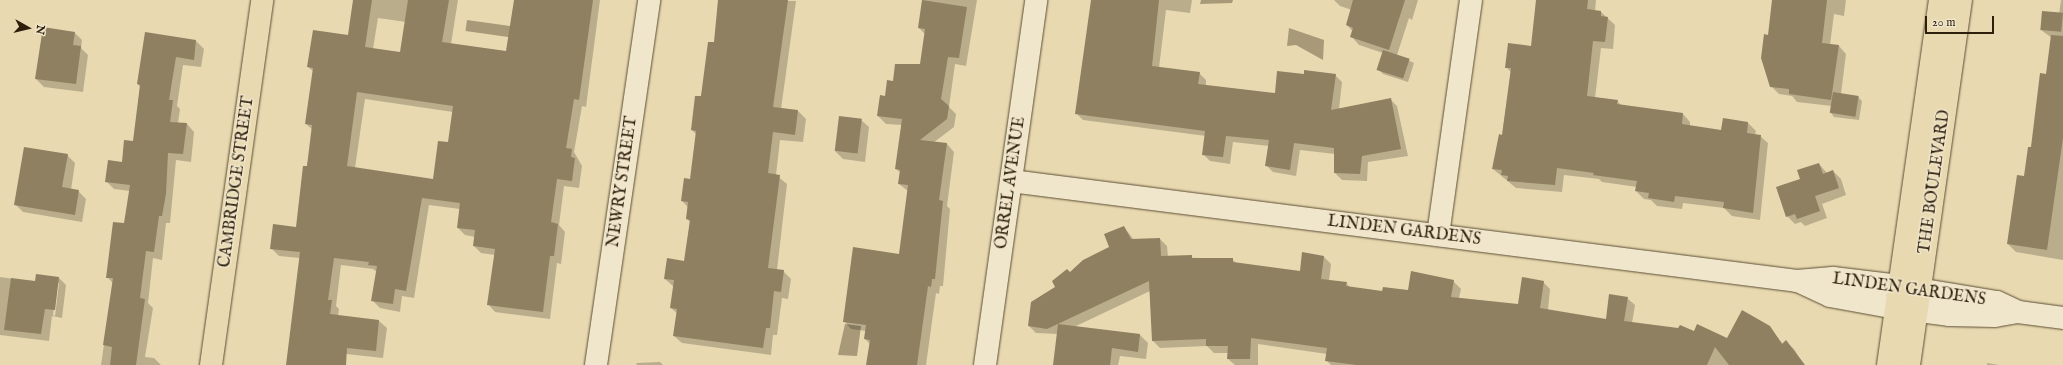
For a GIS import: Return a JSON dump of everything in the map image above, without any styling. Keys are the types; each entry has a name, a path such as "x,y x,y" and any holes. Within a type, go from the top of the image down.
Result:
{"main road":[{"name":"CAMBRIDGE STREET","path":"211,365 262,0"},
{"name":"THE BOULEVARD","path":"1910,287 1940,0"},
{"name":"THE BOULEVARD","path":"1888,365 1906,310 1961,0"},
{"name":"THE BOULEVARD","path":"1906,310 1909,365"}],"street":[{"name":"NEWRY STREET","path":"596,365 649,0"},
{"name":"ORREL AVENUE","path":"985,365 1036,0"},
{"path":"1438,235 1471,0"},
{"name":"LINDEN GARDENS","path":"1011,181 1797,281 1833,278 1910,287 1997,302 2018,312 2063,318"},
{"name":"LINDEN GARDENS","path":"1797,281 1830,296 1906,310 1996,316 2018,312"}],"shaded area":[{"path":"1201,0 1233,0 1232,3 1200,4"},
{"path":"467,20 518,27 517,38 465,31"},
{"path":"1289,28 1324,40 1323,60 1296,45 1287,46"},
{"path":"845,324 861,326 857,356 838,355"}],"building":[{"path":"353,0 372,0 365,47 400,52 408,0 449,0 442,42 506,51 514,0 593,0 579,100 574,99 566,148 572,149 571,157 575,158 572,181 557,179 551,222 558,224 554,256 550,256 543,312 487,305 495,249 473,246 475,230 457,228 460,203 422,198 406,291 395,289 393,304 371,301 377,266 368,265 369,262 334,258 328,300 332,300 330,314 379,320 376,351 347,348 346,365 286,365 300,252 270,249 273,224 296,227 303,166 307,166 312,125 305,124 313,68 307,67 313,30 348,35","holes":["357,92 453,106 448,142 438,141 433,179 347,166"]},
{"path":"718,0 788,0 773,107 798,110 795,135 773,132 768,173 780,175 768,268 784,270 781,292 774,291 770,328 766,328 763,348 673,336 677,309 670,308 674,280 664,279 667,258 684,261 690,220 686,219 688,202 681,201 684,178 690,179 696,131 691,130 695,96 701,96 708,42 714,42"},
{"path":"922,0 967,7 959,58 948,57 941,99 949,106 947,119 920,140 947,143 939,200 943,201 935,279 932,279 931,287 928,286 917,365 866,365 870,340 864,339 866,325 843,322 853,247 899,254 908,185 898,184 900,170 895,169 902,119 877,116 880,95 885,96 887,80 893,81 895,64 920,64 925,29 918,28"},
{"path":"1091,0 1159,0 1152,66 1200,72 1198,84 1275,93 1277,71 1304,74 1304,70 1336,74 1331,110 1391,98 1401,149 1362,156 1360,174 1334,173 1334,148 1294,143 1290,170 1265,166 1269,140 1226,136 1223,157 1202,155 1205,131 1075,114"},
{"path":"1353,0 1405,0 1389,50 1350,37 1353,28 1346,25"},
{"path":"1536,0 1588,0 1587,9 1601,11 1601,16 1608,17 1605,42 1593,41 1587,96 1618,100 1617,104 1683,113 1682,124 1721,130 1723,118 1748,122 1747,133 1761,135 1753,213 1723,208 1724,202 1675,196 1674,202 1648,198 1649,193 1635,191 1637,181 1593,175 1594,173 1557,168 1555,185 1507,181 1508,176 1501,175 1502,170 1492,169 1499,134 1502,135 1511,68 1505,68 1508,43 1531,46"},
{"path":"1772,0 1827,0 1822,43 1839,45 1831,100 1789,94 1789,89 1770,87 1761,58 1764,34 1768,35"},
{"path":"2042,11 2063,13 2061,32 2040,30"},
{"path":"43,27 75,32 73,45 81,46 76,84 35,79"},
{"path":"145,32 196,40 194,60 176,57 169,100 173,100 170,122 187,123 183,154 168,153 166,194 162,216 159,216 154,252 146,251 140,298 145,299 136,365 110,365 112,347 103,345 113,278 106,278 113,222 124,223 130,185 105,182 108,160 122,162 124,140 133,141 140,85 137,84"},
{"path":"2051,35 2063,36 2063,138 2047,250 2007,244 2017,175 2024,176 2028,147 2031,147 2040,73 2046,74"},
{"path":"1383,50 1410,59 1403,79 1377,70"},
{"path":"1833,92 1859,96 1855,117 1830,113"},
{"path":"839,116 862,119 858,154 835,151"},
{"path":"24,147 68,154 62,187 79,190 75,215 14,205"},
{"path":"1819,163 1823,174 1833,170 1839,188 1815,196 1820,211 1797,219 1795,214 1786,217 1776,187 1800,179 1797,170"},
{"path":"1124,226 1131,239 1160,238 1161,256 1192,255 1192,258 1233,258 1233,262 1300,271 1302,252 1324,256 1321,279 1347,282 1346,286 1382,291 1383,287 1408,290 1411,271 1454,280 1451,297 1518,304 1522,277 1544,281 1540,308 1606,319 1609,294 1628,297 1624,321 1678,328 1680,325 1694,331 1697,324 1727,338 1742,310 1770,326 1782,344 1786,340 1805,365 1729,365 1715,347 1707,365 1357,365 1325,361 1327,348 1251,338 1250,359 1227,359 1228,346 1206,346 1206,339 1152,341 1149,281 1047,329 1028,326 1031,302 1055,287 1052,281 1067,269 1070,272 1083,260 1109,247 1104,234"},
{"path":"36,274 59,277 55,310 45,309 41,334 4,330 11,278 35,281"},
{"path":"1058,324 1140,334 1138,352 1112,348 1110,365 1053,365"}]}
